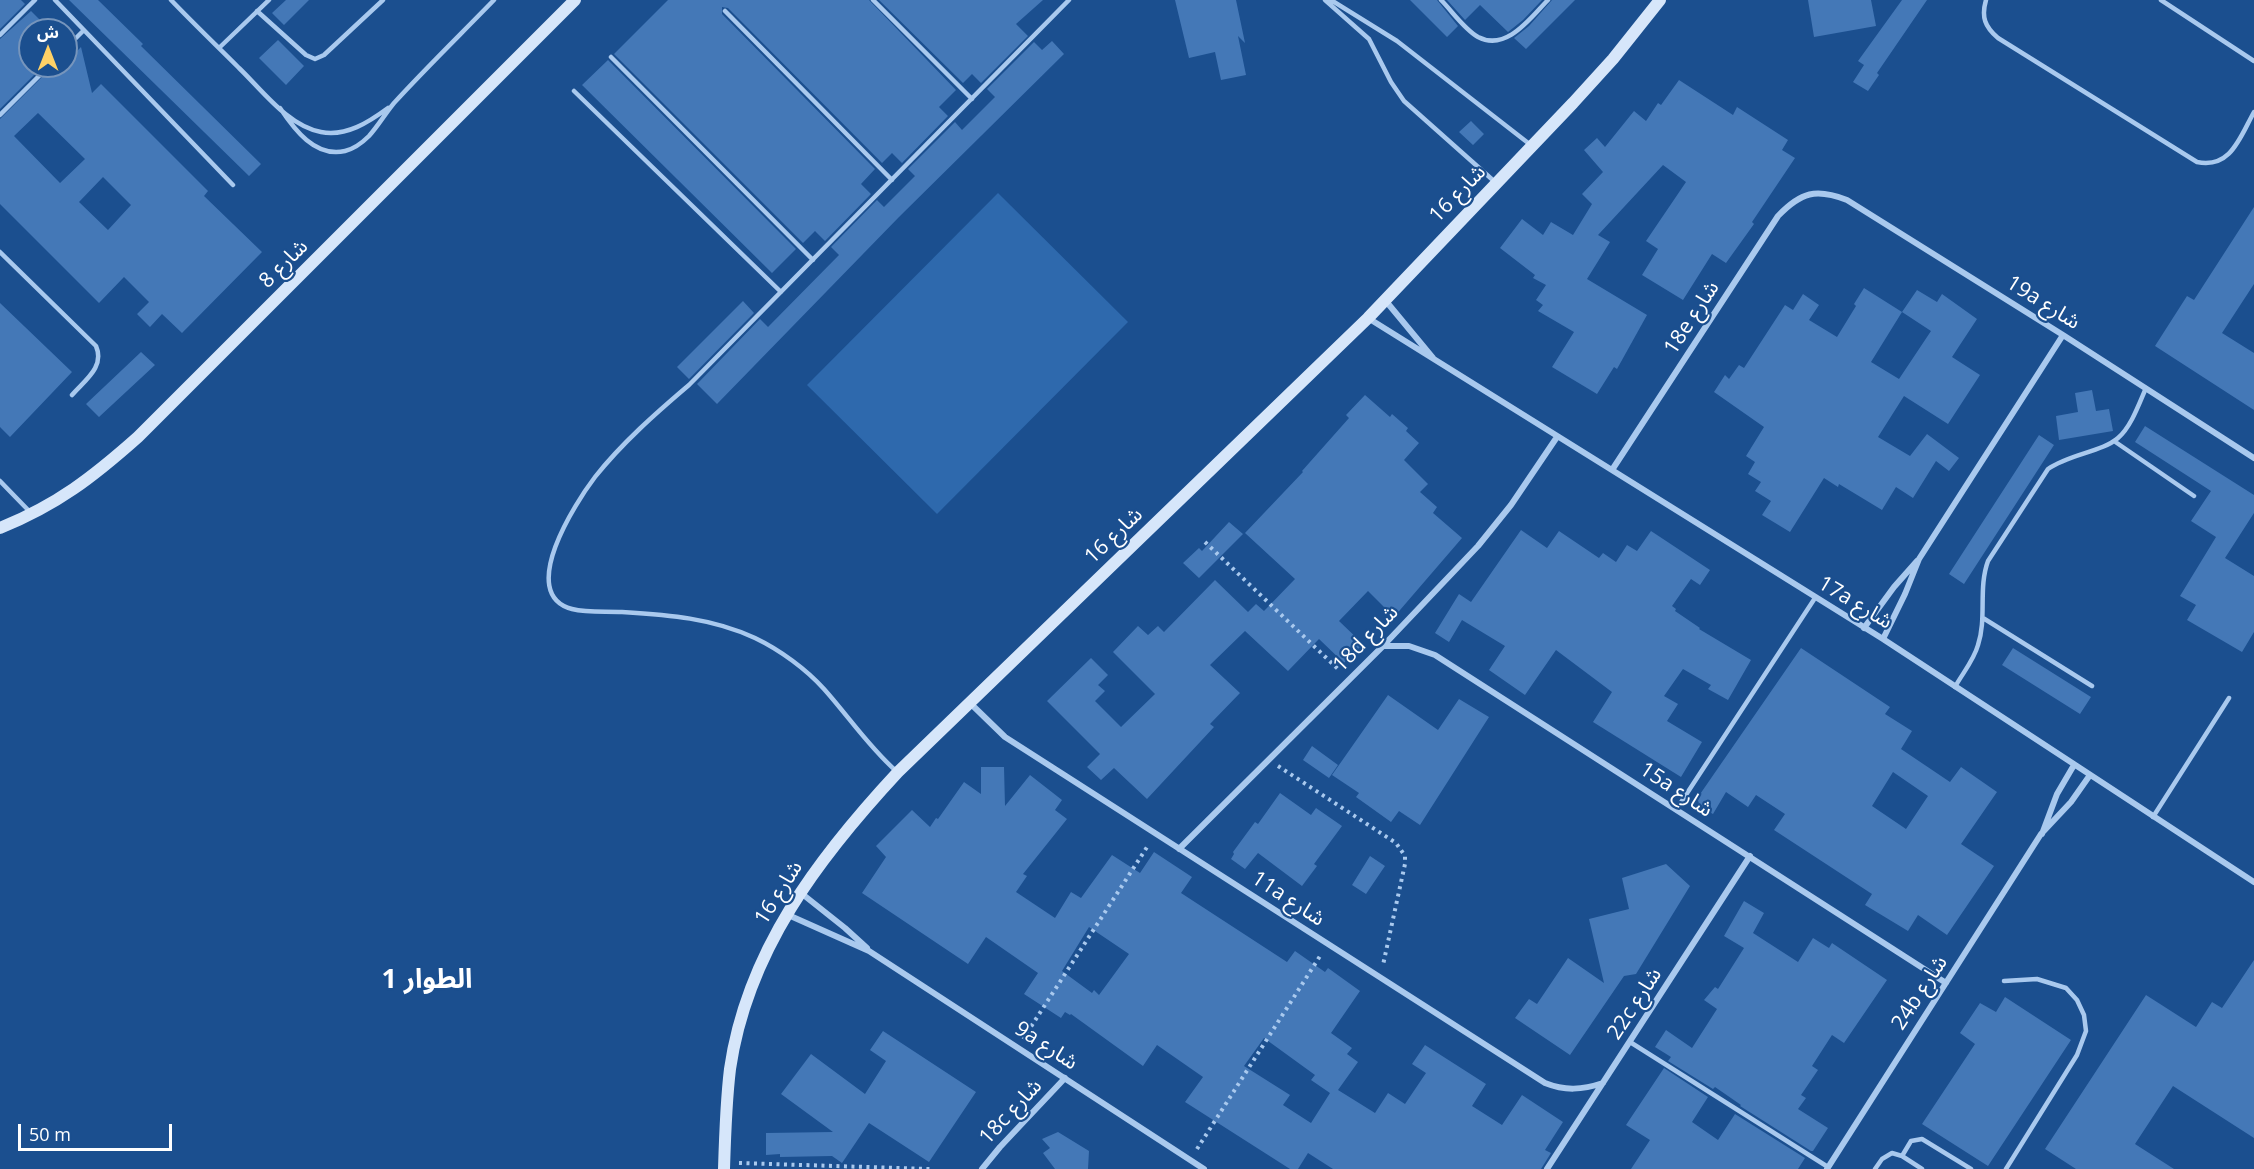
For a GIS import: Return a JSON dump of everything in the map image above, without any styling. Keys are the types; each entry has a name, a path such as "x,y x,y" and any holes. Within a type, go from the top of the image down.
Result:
{"street":[{"name":"شارع 8","path":"0,528 33,515 86,482 138,437 575,0"},
{"name":"شارع 16","path":"724,1166 729,1078 738,1028 754,978 766,950 800,892 861,812 969,702 1368,318 1613,59 1660,0"},
{"name":"19a شارع","path":"1809,194 1829,193 1847,200 2254,458"},
{"name":"18e شارع","path":"1612,470 1778,216 1791,202 1809,194"},
{"name":"17a شارع","path":"1385,300 1434,358"},
{"name":"17a شارع","path":"1368,318 1401,341 1434,358 1883,639 2254,882"},
{"path":"1883,639 1920,559 2063,335"},
{"name":"18d شارع","path":"1179,849 1383,646 1488,535 1557,437"},
{"path":"1864,628 1894,587 1920,559"},
{"name":"15a شارع","path":"1383,646 1409,646 1435,655 1946,983"},
{"name":"11a شارع","path":"969,702 1005,737 1545,1083 1556,1088 1580,1089 1603,1083"},
{"name":"24b شارع","path":"2041,834 2057,794 2074,765"},
{"name":"24b شارع","path":"1827,1168 2041,834 2071,802 2090,776"},
{"name":"22c شارع","path":"1547,1169 1750,856"},
{"name":"9a شارع","path":"800,892 845,928 869,951"},
{"name":"9a شارع","path":"786,914 869,951 1204,1169"},
{"name":"18c شارع","path":"982,1169 1065,1078"}],"lane":[{"path":"0,35 35,0"},
{"path":"55,0 233,185"},
{"path":"171,0 280,108 307,127 333,133 357,127 393,105"},
{"path":"219,48 269,0"},
{"path":"257,11 306,55 315,59 324,55 383,0"},
{"path":"280,108 293,127 315,147 345,151 368,137 393,105 494,0"},
{"path":"873,0 972,99"},
{"path":"898,772 872,748 822,687 780,653 756,639 705,620 570,608 556,598 548,585 548,568 571,515 595,478 655,414 689,385 1069,0"},
{"path":"1325,0 1368,39 1404,101 1496,182"},
{"path":"1331,0 1397,41 1532,146"},
{"path":"1441,0 1478,37 1490,41 1503,40 1515,33 1548,0"},
{"path":"1986,0 1983,17 1988,29 1998,38 2197,162 2208,164 2228,157 2254,112"},
{"path":"2161,0 2254,61"},
{"path":"725,11 892,180"},
{"path":"78,36 84,30"},
{"path":"611,57 813,260"},
{"path":"0,115 37,78"},
{"path":"574,91 781,292"},
{"path":"0,252 96,346 99,362 72,394"},
{"path":"1955,687 1978,647 1983,618 1982,585 1988,561 2048,469 2062,460 2114,441 2121,435 2146,388"},
{"path":"2114,441 2194,496"},
{"path":"0,482 33,515"},
{"path":"1676,810 1815,598"},
{"path":"1983,618 2092,686"},
{"path":"2153,817 2229,698"},
{"path":"2004,981 2037,979 2066,988 2077,1000 2084,1015 2086,1031 2077,1055 2006,1169"},
{"path":"1630,1042 1827,1168"},
{"path":"1902,1156 1911,1141 1922,1139 1971,1169"},
{"path":"1875,1169 1886,1155 1892,1153 1902,1156 1922,1169"}],"path":[{"path":"1205,542 1349,680"},
{"path":"1269,760 1396,843 1405,856 1404,872 1380,978"},
{"path":"1018,1047 1156,834"},
{"path":"1191,1160 1327,944"},
{"path":"724,1166 930,1169"}],"shaded area":[{"path":"998,193 1128,322 937,514 807,385"}],"building":[{"path":"0,0 21,0 25,4 0,29"},
{"path":"69,0 98,0 143,44 141,46 261,164 249,176"},
{"path":"286,0 309,0 284,25 272,13"},
{"path":"668,0 869,0 956,90 939,107 948,116 902,163 892,153 882,163 728,8 722,7 722,14 875,169 861,184 871,194 825,241 815,231 803,243 614,54"},
{"path":"879,0 1043,0 1016,24 1028,36 981,83 972,74 963,83"},
{"path":"1175,0 1236,0 1245,43 1238,36 1246,75 1221,80 1215,52 1189,58"},
{"path":"1410,0 1437,0 1458,26 1447,37"},
{"path":"1447,0 1542,0 1508,32 1480,5 1465,20"},
{"path":"1552,0 1575,0 1526,49 1514,38 1529,26"},
{"path":"1808,0 1871,0 1876,26 1814,37"},
{"path":"1902,0 1927,0 1877,73 1879,75 1868,91 1853,82 1864,65 1858,61"},
{"path":"31,11 38,18 23,18"},
{"path":"18,23 18,78 31,78 0,109 0,39"},
{"path":"278,40 304,66 286,85 259,58"},
{"path":"1052,41 1064,54 899,217 717,404 697,384 760,319 768,327 839,255 831,247 877,200 884,207 915,176 908,169 955,122 962,130 995,97 987,89 1034,42 1042,50"},
{"path":"81,47 92,93 101,84 208,191 204,196 262,252 182,333 162,314 150,327 137,314 149,302 124,277 99,303 0,204 0,119 41,78 78,78 78,50","holes":["38,113 85,159 60,183 14,136","103,177 131,205 108,230 79,202"]},
{"path":"608,60 796,249 772,273 582,85"},
{"path":"1679,80 1733,115 1737,107 1788,140 1782,150 1795,158 1752,222 1754,224 1726,263 1712,254 1683,300 1642,275 1658,249 1646,241 1686,182 1663,165 1598,235 1610,242 1587,279 1647,315 1617,369 1614,367 1597,394 1552,367 1574,332 1538,311 1543,305 1536,300 1546,285 1533,278 1535,275 1500,248 1522,219 1543,235 1551,222 1573,235 1592,204 1582,194 1603,172 1584,150 1597,138 1605,147 1634,111 1646,121 1658,103 1661,105"},
{"path":"1471,121 1484,134 1473,145 1459,132"},
{"path":"2254,207 2254,284 2222,333 2254,353 2254,410 2155,346 2187,296 2194,300"},
{"path":"1864,288 1902,312 1917,290 1937,302 1942,294 1977,319 1952,357 1980,375 1948,424 1904,396 1878,437 1910,456 1927,434 1959,458 1949,471 1936,461 1913,498 1896,487 1882,510 1839,484 1838,487 1824,478 1790,532 1762,515 1771,501 1755,491 1761,482 1748,474 1755,462 1746,456 1764,427 1714,392 1725,375 1729,379 1739,365 1744,368 1785,305 1793,310 1803,294 1819,305 1809,320 1837,337","holes":["1902,312 1931,331 1899,379 1871,362"]},
{"path":"743,301 754,313 689,379 677,367"},
{"path":"0,303 72,372 10,437 0,427"},
{"path":"141,352 155,365 99,417 86,404"},
{"path":"2092,390 2096,411 2109,409 2113,431 2059,440 2056,416 2078,412 2075,393"},
{"path":"1365,395 1390,417 1392,414 1408,428 1406,431 1419,443 1404,460 1428,484 1420,492 1437,507 1433,513 1462,538 1394,617 1368,591 1339,621 1363,644 1344,663 1319,639 1288,671 1245,631 1210,665 1240,693 1210,724 1214,727 1147,799 1114,768 1101,780 1087,767 1100,754 1047,701 1091,658 1108,675 1098,685 1105,691 1095,701 1121,727 1155,694 1113,652 1138,626 1148,635 1158,626 1164,632 1215,580 1248,612 1256,604 1264,611 1295,579 1245,533 1303,472 1349,418 1346,415"},
{"path":"2145,426 2254,495 2254,513 2225,558 2254,576 2254,632 2242,652 2187,620 2196,605 2180,596 2216,537 2191,521 2211,491 2135,442"},
{"path":"2039,435 2054,445 1964,584 1949,574"},
{"path":"1229,522 1243,534 1199,578 1183,563 1199,548 1202,551"},
{"path":"1521,530 1547,548 1559,531 1599,558 1603,553 1616,562 1627,545 1637,551 1651,531 1710,570 1700,585 1691,579 1672,606 1676,609 1675,611 1699,629 1751,660 1728,700 1708,689 1711,685 1683,669 1664,696 1678,704 1667,721 1702,742 1681,777 1593,722 1612,692 1556,650 1525,695 1489,670 1505,646 1462,620 1449,642 1435,633 1459,594 1471,602"},
{"path":"1801,648 1890,707 1885,714 1912,731 1901,749 1950,782 1961,767 1997,792 1961,844 1994,866 1947,935 1918,915 1908,931 1865,905 1872,894 1774,830 1785,814 1756,795 1748,807 1726,792 1713,814 1697,805 1699,802 1696,800","holes":["1893,772 1928,796 1906,829 1872,806"]},
{"path":"2013,648 2091,697 2080,714 2002,665"},
{"path":"1388,695 1438,730 1459,699 1489,717 1420,825 1399,811 1391,822 1356,797 1359,793 1332,775"},
{"path":"1312,746 1338,765 1329,778 1303,760"},
{"path":"981,767 1004,767 1005,806 1030,775 1062,800 1055,810 1067,819 1023,874 1027,876 1016,892 1055,918 1071,892 1081,898 1112,855 1140,873 1154,852 1192,877 1181,893 1287,962 1295,951 1325,972 1328,968 1360,991 1331,1033 1352,1048 1347,1054 1358,1062 1338,1090 1375,1113 1388,1093 1405,1104 1426,1073 1412,1064 1425,1045 1486,1084 1472,1106 1502,1125 1522,1095 1563,1122 1545,1150 1551,1153 1541,1169 1333,1169 1308,1153 1298,1169 1290,1169 1185,1102 1203,1077 1157,1045 1143,1066 1071,1014 1065,1012 1061,1018 1024,994 1038,973 986,937 968,964 862,893 886,857 876,846 912,810 930,827 964,782 981,794","holes":["1089,927 1129,954 1099,995 1094,990 1092,993 1062,971","1264,1038 1315,1075 1311,1080 1330,1093 1311,1123 1283,1105 1290,1095 1244,1066"]},
{"path":"1280,793 1311,815 1316,808 1342,826 1314,864 1317,866 1302,886 1258,853 1245,869 1231,859 1233,852 1255,822 1258,824"},
{"path":"1370,856 1385,866 1366,894 1352,885"},
{"path":"1666,864 1690,886 1636,974 1624,976 1570,1055 1515,1018 1529,999 1537,1004 1568,958 1604,983 1589,919 1629,909 1622,878"},
{"path":"1744,901 1764,913 1753,933 1798,962 1813,938 1829,948 1832,943 1887,980 1844,1043 1832,1035 1812,1066 1818,1070 1801,1095 1806,1098 1798,1109 1828,1128 1813,1151 1740,1106 1715,1087 1713,1089 1668,1061 1671,1057 1655,1047 1666,1030 1692,1048 1717,1009 1704,1000 1715,987 1718,989 1744,948 1724,936"},
{"path":"2254,960 2254,1138 2173,1086 2135,1144 2174,1169 2076,1169 2045,1149 2146,995 2196,1027 2212,1002 2222,1008"},
{"path":"2005,997 2071,1040 1988,1166 1922,1124 1975,1044 1960,1033 1980,1003 1996,1012"},
{"path":"883,1031 976,1092 929,1162 869,1123 842,1163 832,1156 766,1155 766,1133 833,1132 781,1094 811,1054 865,1094 886,1061 870,1050"},
{"path":"1664,1068 1708,1097 1692,1122 1718,1140 1735,1114 1805,1158 1798,1169 1631,1169 1650,1140 1626,1125"},
{"path":"1058,1132 1089,1151 1088,1169 1055,1169 1043,1153 1050,1148 1042,1139"}],"district":[{"name":"الطوار 1","path":"427,980"}]}
